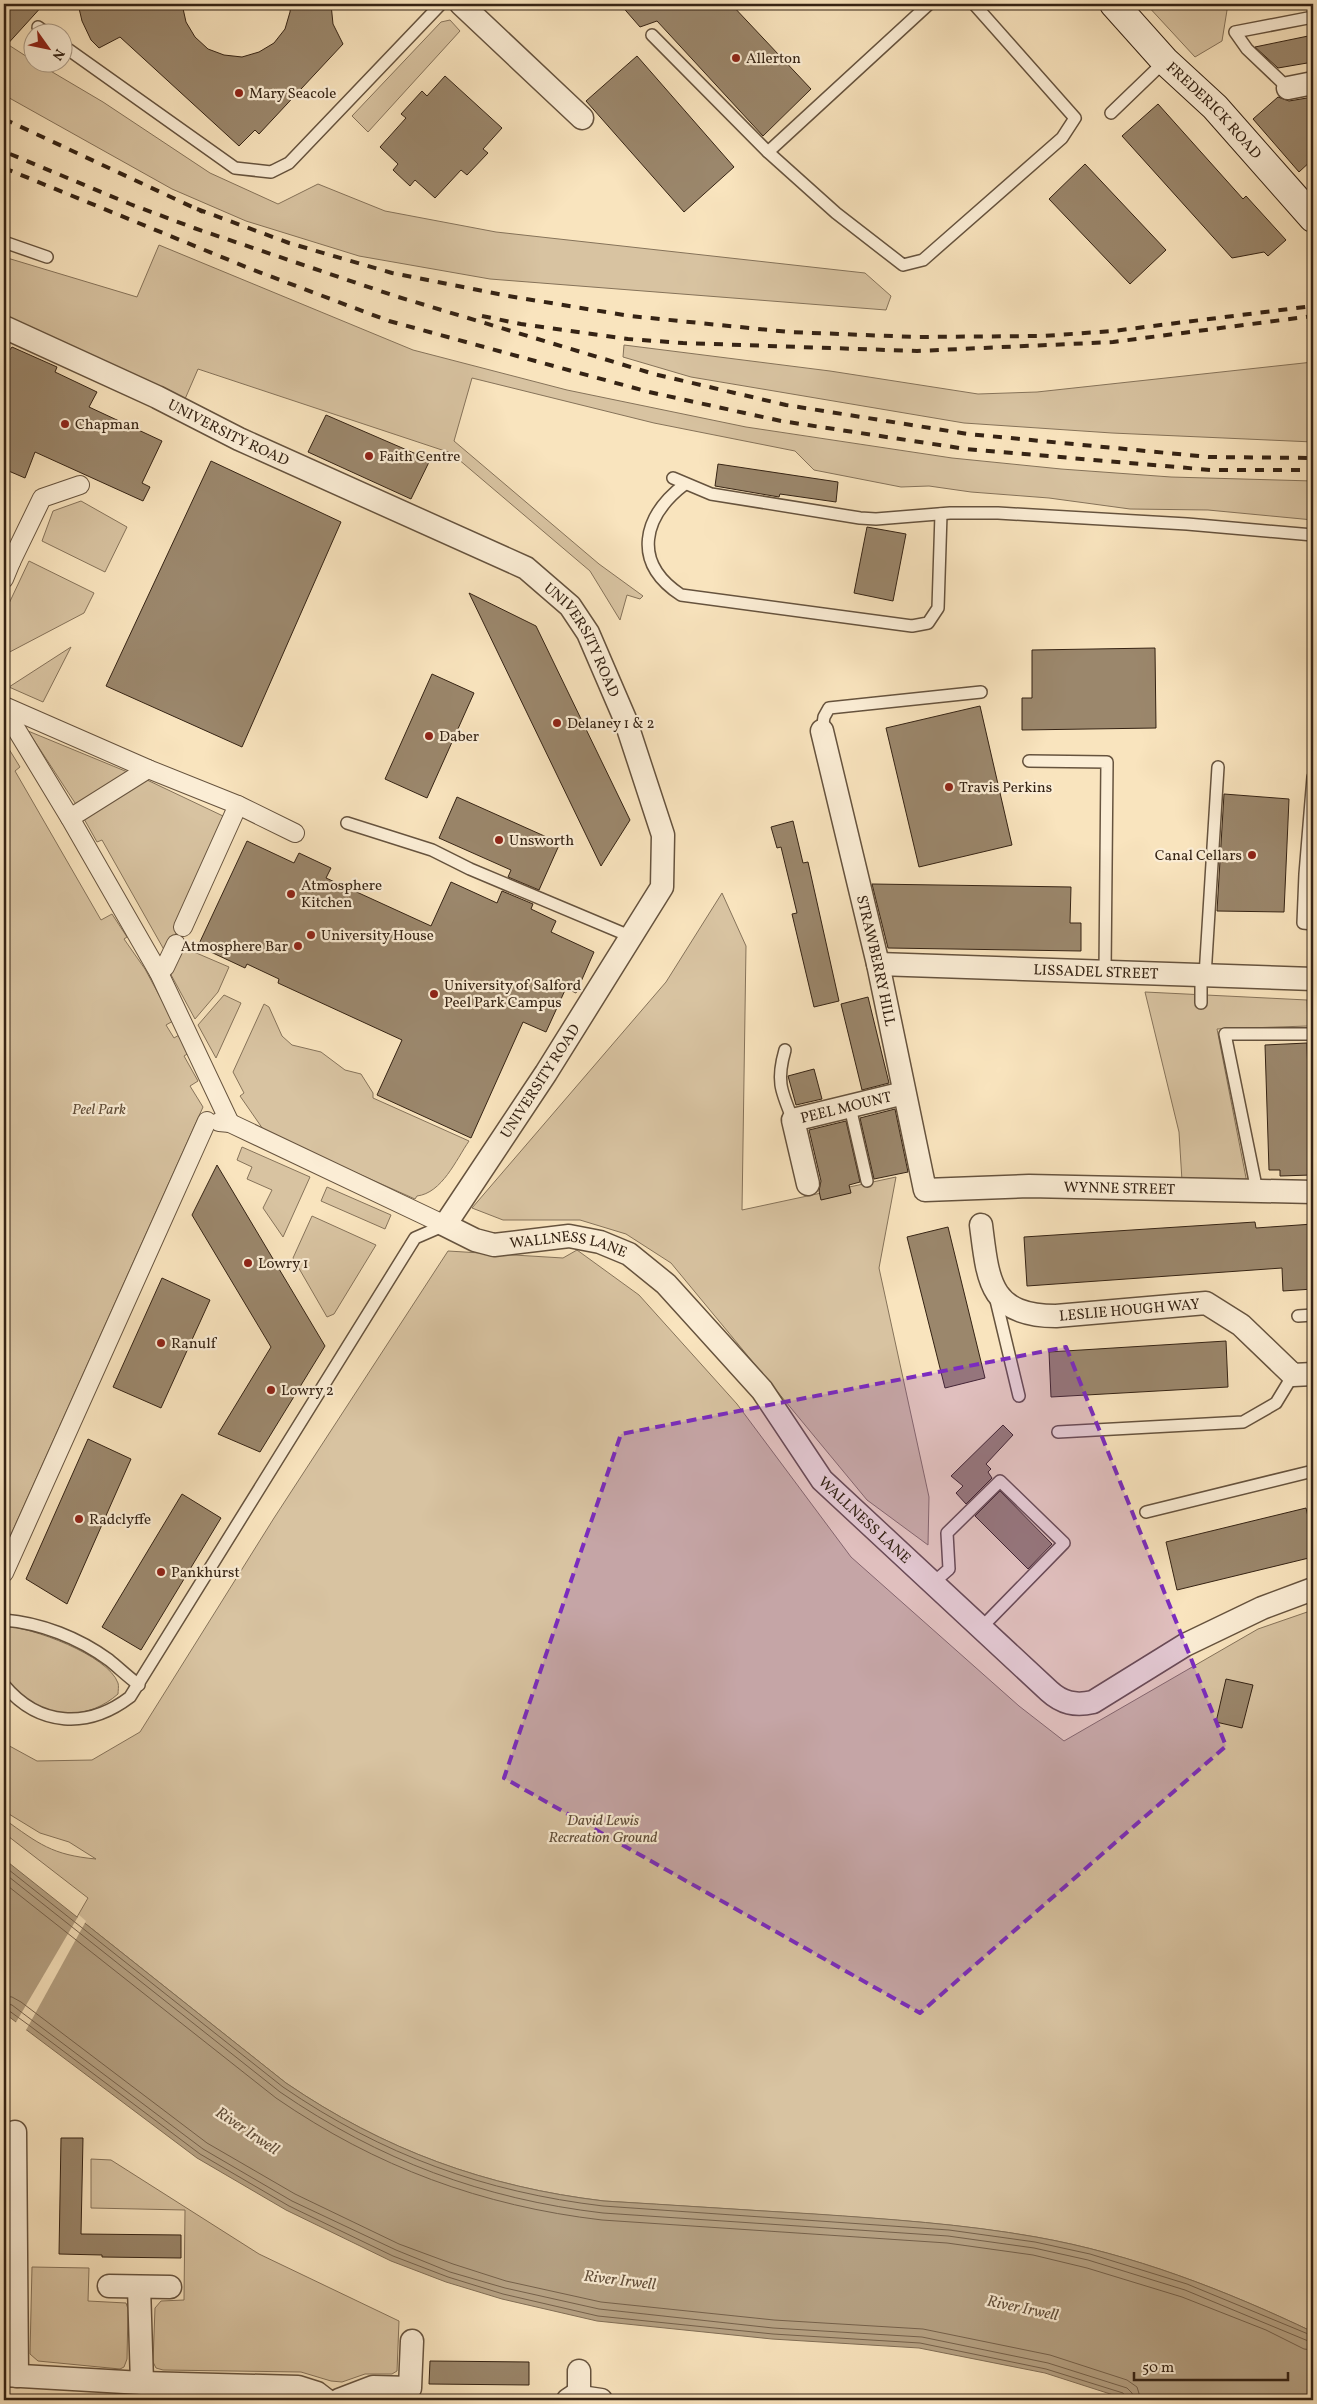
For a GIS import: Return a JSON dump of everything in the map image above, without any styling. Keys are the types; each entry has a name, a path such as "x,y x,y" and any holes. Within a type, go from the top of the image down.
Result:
{"main road":[{"name":"FREDERICK ROAD","path":"1114,4 1165,61 1215,107 1313,218"}],"street":[{"path":"461,4 582,118"},
{"path":"1288,88 1313,83"},
{"name":"UNIVERSITY ROAD","path":"4,327 157,397 239,440 526,568 570,606 588,633 625,719 662,835 662,887 546,1073 445,1225"},
{"path":"4,579 7,556 42,498 80,485"},
{"path":"4,708 238,805 295,833"},
{"path":"4,708 159,973 230,1123"},
{"name":"STRAWBERRY HILL","path":"822,731 878,964 925,1190"},
{"path":"70,818 148,769"},
{"path":"183,927 238,805"},
{"path":"159,973 165,967 176,944"},
{"name":"LISSADEL STREET","path":"878,964 1313,979"},
{"name":"PEEL MOUNT","path":"808,1184 793,1120 904,1093"},
{"path":"4,1573 203,1119 230,1123 445,1225"},
{"name":"WYNNE STREET","path":"925,1190 1029,1186 1313,1192"},
{"name":"WALLNESS LANE","path":"445,1225 476,1240 494,1245 569,1236 600,1242 630,1254 666,1284 762,1390 822,1480 981,1628 1008,1647 1056,1697 1072,1704 1093,1702 1185,1645 1262,1608 1313,1589"},
{"name":"LESLIE HOUGH WAY","path":"981,1225 987,1274 993,1288 1002,1300 1020,1311 1034,1316 1206,1303 1241,1325 1303,1374"},
{"path":"15,2132 10,2375 224,2392 298,2387 317,2393 326,2400"},
{"path":"109,2286 170,2287"},
{"path":"139,2287 142,2384"},
{"path":"339,2400 373,2386 410,2388 412,2341"},
{"path":"579,2372 583,2399"}],"lane":[{"path":"72,52 235,168 271,172 289,163 441,4"},
{"path":"768,152 929,4"},
{"path":"652,34 768,152 836,213 903,265 923,260 1062,138 1075,118 974,4"},
{"path":"1288,88 1247,49 1235,32 1313,16"},
{"path":"1111,113 1165,61"},
{"path":"4,242 47,257"},
{"path":"673,478 711,494 860,518 876,519 941,514 998,513 1313,535"},
{"path":"685,484 660,507 652,522 649,536 650,555 659,576 676,592 690,597 912,626 928,623 938,608 941,514"},
{"path":"822,731 824,717 829,708 981,692"},
{"path":"1029,761 1107,762 1106,972"},
{"path":"1201,1004 1218,767"},
{"path":"1313,777 1303,923 1313,924"},
{"path":"347,823 432,850 470,869 632,937"},
{"path":"1257,1191 1225,1034 1313,1034"},
{"path":"784,1050 780,1066 780,1090 793,1120"},
{"path":"850,1107 867,1181"},
{"path":"4,1685 22,1704 35,1712 56,1718 78,1720 92,1717 113,1709 130,1697 416,1238 445,1225"},
{"path":"993,1288 1019,1396"},
{"path":"1298,1316 1313,1315"},
{"path":"1058,1432 1243,1422 1276,1403 1303,1374"},
{"path":"1146,1512 1313,1472"},
{"path":"933,1583 949,1569 947,1533 1000,1481 1064,1543 981,1628"},
{"path":"4,1620 28,1624 64,1635 108,1660 139,1685"}],"highlighted area":[{"path":"1066,1347 1226,1746 920,2013 504,1778 621,1434"}],"green space":[{"path":"1146,4 1228,4 1222,41 1195,57"},
{"path":"450,20 460,31 368,132 352,116 441,22"},
{"path":"4,42 22,54 22,72 52,72 103,102 210,173 278,204 318,184 385,211 496,232 865,273 891,296 886,310 490,279 359,256 246,221 172,189 4,95"},
{"path":"159,245 413,350 567,390 746,427 952,458 1061,469 1171,477 1313,481 1313,520 1208,510 1130,509 1049,498 971,492 929,486 901,487 814,470 795,451 654,423 472,378 454,441 599,564 643,596 640,599 627,595 620,620 590,571 451,453 198,369 185,399 4,318 4,257 137,297"},
{"path":"624,345 830,371 978,394 1037,392 1313,362 1313,442 1112,433 964,423 691,377 623,357"},
{"path":"81,501 127,527 105,572 42,541 53,511"},
{"path":"29,561 94,593 84,613 4,655 4,614"},
{"path":"71,647 43,702 9,687"},
{"path":"28,731 130,773 77,806"},
{"name":"Peel Park","path":"4,741 20,767 15,771 101,920 112,914 127,937 124,939 145,969 173,1021 166,1025 174,1038 179,1035 189,1053 184,1056 198,1081 190,1086 203,1107 4,1550"},
{"path":"145,779 223,816 224,820 167,955 102,840 97,842 83,817"},
{"path":"722,893 746,946 742,1210 896,1177 879,1268 929,1497 928,1545 867,1500 671,1263 626,1234 580,1220 503,1220 472,1208 666,982"},
{"path":"180,946 229,967 218,992 195,1019 169,971"},
{"path":"1145,992 1307,1000 1308,1026 1217,1029 1247,1183 1182,1181 1179,1132"},
{"path":"224,995 241,1003 216,1058 198,1025"},
{"path":"264,1004 269,1007 282,1036 292,1045 321,1052 345,1070 361,1074 373,1093 373,1098 469,1141 448,1174 434,1189 426,1194 417,1196 415,1199 265,1132 240,1096 244,1093 233,1072"},
{"path":"242,1147 310,1177 283,1237 263,1208 272,1190 247,1179 252,1167 237,1160"},
{"path":"327,1187 391,1215 385,1229 321,1201"},
{"path":"312,1216 376,1245 334,1314 327,1317 293,1258"},
{"name":"David Lewis Recreation Ground","path":"577,1250 639,1295 737,1404 851,1557 1019,1706 1064,1741 1258,1629 1313,1610 1313,2332 1246,2302 1178,2275 1107,2253 1036,2237 952,2225 896,2220 604,2201 560,2195 518,2186 438,2162 360,2128 286,2083 77,1917 88,1898 4,1833 4,1819 47,1847 68,1855 96,1859 69,1842 40,1833 4,1811 4,1743 37,1761 92,1760 140,1732 274,1518 448,1251 563,1258"},
{"path":"4,1626 32,1631 85,1653 100,1662 111,1673 118,1683 118,1694 95,1708 69,1714 43,1709 31,1703 11,1686 4,1677 2,1659"},
{"path":"91,2159 111,2160 259,2254 399,2321 397,2371 392,2374 365,2374 342,2382 331,2381 301,2372 163,2370 156,2368 153,2362 155,2308 161,2301 184,2300 185,2210 91,2208"},
{"path":"32,2267 89,2268 88,2301 126,2303 128,2309 127,2359 124,2367 120,2369 38,2361 30,2354"}],"water":[{"name":"River Irwell","path":"4,1859 286,2083 360,2128 399,2146 477,2175 560,2195 604,2201 953,2225 1009,2232 1072,2244 1143,2263 1212,2288 1313,2332 1313,2400 1129,2400 1045,2373 919,2348 772,2339 597,2321 502,2299 446,2282 391,2261 286,2210 197,2158 4,2013"}],"pier":[{"path":"79,1915 86,1921 25,2032 15,2024"}],"building":[{"path":"4,4 44,4 28,22 22,22 22,28 4,48"},
{"name":"Mary Seacole","path":"78,4 182,4 186,22 195,37 208,49 224,55 242,57 259,52 274,43 285,29 291,4 331,4 333,24 343,44 259,134 255,130 239,146 120,37 99,48 91,40 82,21"},
{"name":"Allerton","path":"620,4 731,4 811,89 763,136 657,21 640,27"},
{"path":"1313,35 1313,62 1278,68 1255,47"},
{"path":"637,56 734,167 684,212 586,101"},
{"path":"445,76 502,128 483,149 488,153 467,175 461,170 435,198 415,180 410,186 393,170 398,164 380,147 406,118 401,114 422,91 427,96"},
{"path":"1278,97 1289,101 1313,97 1313,159 1299,172 1253,119"},
{"path":"1158,104 1243,199 1246,196 1286,240 1268,256 1264,252 1232,258 1122,136"},
{"path":"1085,164 1166,250 1130,284 1049,199"},
{"name":"Chapman","path":"12,347 57,367 55,372 97,392 89,407 162,441 142,483 150,487 143,501 35,452 25,478 4,469 4,349 9,351"},
{"name":"Faith Centre","path":"326,415 430,460 411,499 308,452"},
{"path":"211,461 341,522 242,747 106,686"},
{"path":"718,464 838,482 836,502 780,494 779,497 715,486"},
{"path":"867,527 906,534 893,601 854,593"},
{"name":"Delaney 1 & 2","path":"469,593 536,626 630,820 601,866"},
{"path":"1155,648 1156,728 1022,730 1022,698 1032,698 1032,650"},
{"name":"Daber","path":"432,674 474,693 427,798 385,779"},
{"name":"Travis Perkins","path":"980,706 1012,845 919,867 886,728"},
{"name":"Canal Cellars","path":"1224,794 1289,799 1284,912 1217,911"},
{"name":"Unsworth","path":"457,797 560,843 539,890 508,877 511,870 439,838"},
{"path":"793,821 803,863 808,862 839,1001 814,1007 792,914 797,913 781,847 777,848 771,827"},
{"path":"247,841 294,863 299,853 331,868 326,878 431,926 451,882 497,903 502,891 533,904 531,909 556,921 551,932 594,952 576,993 566,988 546,1032 523,1022 471,1138 377,1095 402,1040 278,983 279,979 247,964 245,968 198,946"},
{"path":"872,884 1071,887 1070,923 1081,923 1081,951 888,948"},
{"path":"868,997 889,1083 862,1090 841,1004"},
{"path":"1307,1043 1311,1175 1280,1176 1280,1170 1269,1170 1265,1045"},
{"path":"814,1069 822,1099 796,1105 788,1076"},
{"path":"895,1109 908,1172 874,1179 860,1118"},
{"path":"846,1121 860,1182 849,1185 851,1193 821,1200 819,1191 821,1181 809,1130"},
{"path":"217,1165 325,1346 260,1452 218,1434 271,1347 192,1215"},
{"path":"1255,1222 1256,1228 1313,1224 1313,1289 1283,1291 1282,1268 1027,1286 1024,1237"},
{"path":"948,1227 985,1378 945,1388 907,1237"},
{"name":"Ranulf","path":"162,1278 210,1300 161,1408 113,1387"},
{"path":"1226,1341 1228,1387 1051,1397 1049,1352"},
{"path":"1003,1425 1013,1435 986,1464 991,1469 988,1472 992,1478 966,1504 956,1493 963,1486 951,1476"},
{"name":"Radclyffe","path":"88,1439 131,1459 67,1604 26,1579"},
{"path":"1000,1491 1052,1544 1028,1569 975,1516"},
{"name":"Pankhurst","path":"182,1494 221,1518 141,1650 102,1627"},
{"path":"1306,1508 1313,1539 1313,1557 1177,1590 1166,1542"},
{"path":"1226,1679 1253,1685 1242,1728 1216,1722"},
{"path":"61,2138 83,2138 81,2234 181,2235 181,2258 102,2257 102,2255 59,2254"},
{"path":"430,2361 529,2362 529,2385 429,2384"}],"railway":[{"path":"4,119 203,212"},
{"path":"10,154 130,204 194,228 395,296 654,374 786,405 968,434 1209,457 1313,458"},
{"path":"4,168 251,269 389,321 649,392 781,421 966,449 1211,470 1313,470"},
{"path":"197,209 289,243 392,273 508,296 630,316 789,332 916,337 1043,336 1113,331 1313,306"},
{"path":"482,316 521,324 628,339 683,343 917,351 1113,342 1313,316"}],"place":[{"name":"Allerton","path":"736,58"},
{"name":"Mary Seacole","path":"239,93"},
{"name":"Chapman","path":"65,424"},
{"name":"Faith Centre","path":"369,456"},
{"name":"Delaney 1 & 2","path":"557,723"},
{"name":"Daber","path":"429,736"},
{"name":"Travis Perkins","path":"949,787"},
{"name":"Unsworth","path":"499,840"},
{"name":"Canal Cellars","path":"1252,855"},
{"name":"Atmosphere Kitchen","path":"291,894"},
{"name":"University House","path":"311,935"},
{"name":"Atmosphere Bar","path":"298,946"},
{"name":"University of Salford Peel Park Campus","path":"434,994"},
{"name":"Lowry 1","path":"248,1263"},
{"name":"Ranulf","path":"161,1343"},
{"name":"Lowry 2","path":"271,1390"},
{"name":"Radclyffe","path":"79,1519"},
{"name":"Pankhurst","path":"161,1572"}]}
